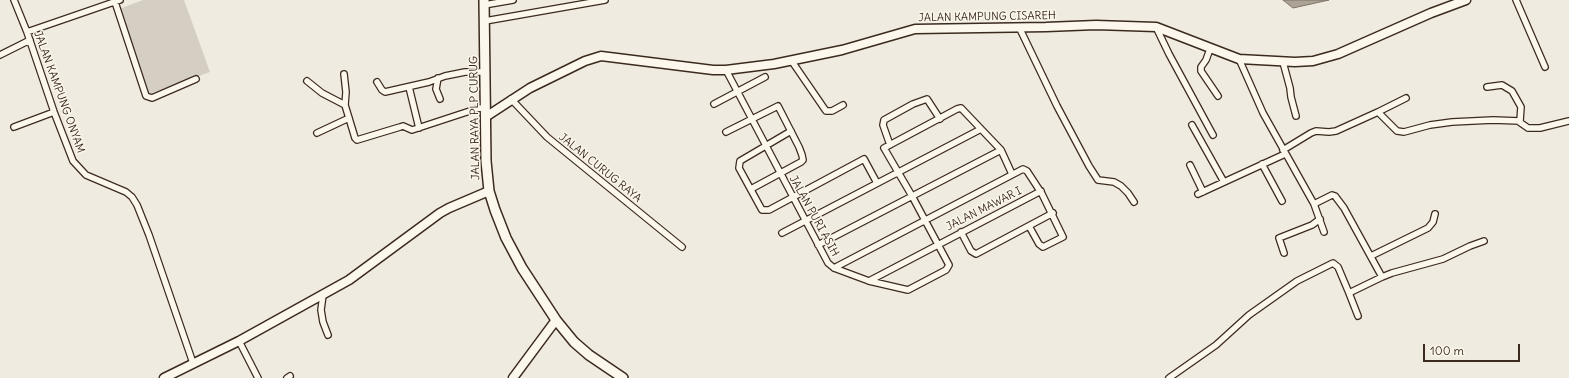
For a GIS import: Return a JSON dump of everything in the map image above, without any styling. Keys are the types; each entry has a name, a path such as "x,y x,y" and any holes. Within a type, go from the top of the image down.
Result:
{"main road":[{"name":"JALAN KAMPUNG CISAREH","path":"486,113 530,88 585,61 601,56 713,70 726,70 760,66 842,50 915,29 1096,25 1156,27 1239,59 1283,62 1313,61 1325,58 1445,4 1466,0"},
{"name":"JALAN RAYA PLP CURUG","path":"484,2 486,161 489,191 500,224 522,268 556,320 574,342 589,355 623,378"},
{"path":"164,378 323,295 349,280 440,213 489,191"},
{"path":"513,378 556,320"}],"street":[{"name":"JALAN KAMPUNG ONYAM","path":"14,0 30,40 68,152 73,161 89,176 126,192 132,197 137,205 149,235 193,364"},
{"path":"484,2 513,0"},
{"path":"485,21 606,0"},
{"path":"1516,0 1545,67"},
{"path":"27,32 117,1 146,96 152,98 196,79"},
{"path":"1019,27 1056,106 1098,180 1114,182 1121,186 1134,202"},
{"path":"1156,27 1172,60 1213,135"},
{"path":"0,55 30,40"},
{"path":"1210,49 1201,71 1218,96"},
{"path":"1239,59 1263,113 1314,204 1324,232"},
{"path":"791,60 826,111 832,111 843,105"},
{"path":"1283,62 1296,116"},
{"name":"JALAN PURI ASIH","path":"726,70 779,173 828,263 834,268 869,281 908,290 949,265 884,148 890,145"},
{"path":"377,82 385,92 465,72 485,72"},
{"path":"344,74 346,92 345,105 355,138 357,140 403,126 412,130 479,108 486,113"},
{"path":"714,104 765,77"},
{"path":"438,78 436,89 440,99"},
{"path":"307,81 322,93 345,105"},
{"path":"1488,87 1502,85 1512,91 1521,107 1521,120 1518,121"},
{"path":"409,87 419,128"},
{"path":"1190,164 1201,193 1284,152 1310,133 1316,131 1336,131 1406,98"},
{"name":"JALAN CURUG RAYA","path":"512,99 547,137 682,247"},
{"path":"940,119 928,99 913,104 884,120 890,145 940,119 961,108 1001,150 1012,174"},
{"path":"726,132 778,106 802,155 803,160 798,164 751,189"},
{"path":"14,127 54,112"},
{"path":"1378,112 1397,131 1404,132 1452,122 1493,120 1518,121 1528,128 1540,128 1567,122"},
{"path":"316,133 349,118"},
{"path":"1192,125 1224,182"},
{"path":"782,233 981,129"},
{"path":"791,131 740,161 739,165 762,210 765,211 864,159 877,183"},
{"path":"818,245 1001,150"},
{"path":"1262,164 1282,201"},
{"path":"834,268 1012,174 1025,169 1041,191 1064,236 1062,239 1043,247 1039,244 1029,226"},
{"name":"JALAN MAWAR I","path":"869,281 937,244 1041,191"},
{"path":"1314,204 1332,195 1335,196 1382,277"},
{"path":"961,232 971,251 976,254 1053,213"},
{"path":"1371,256 1428,228 1433,222 1435,214"},
{"path":"1284,253 1279,242 1279,238 1312,225 1320,219"},
{"path":"1349,293 1392,273 1443,259 1484,241"},
{"path":"1169,378 1216,345 1249,315 1296,281 1333,263 1338,267 1358,316"},
{"path":"323,295 322,316 328,335"},
{"path":"239,340 258,378"}],"shaded area":[{"path":"143,0 184,0 210,72 149,94 119,9"},
{"path":"1283,0 1329,0 1293,8"}]}
